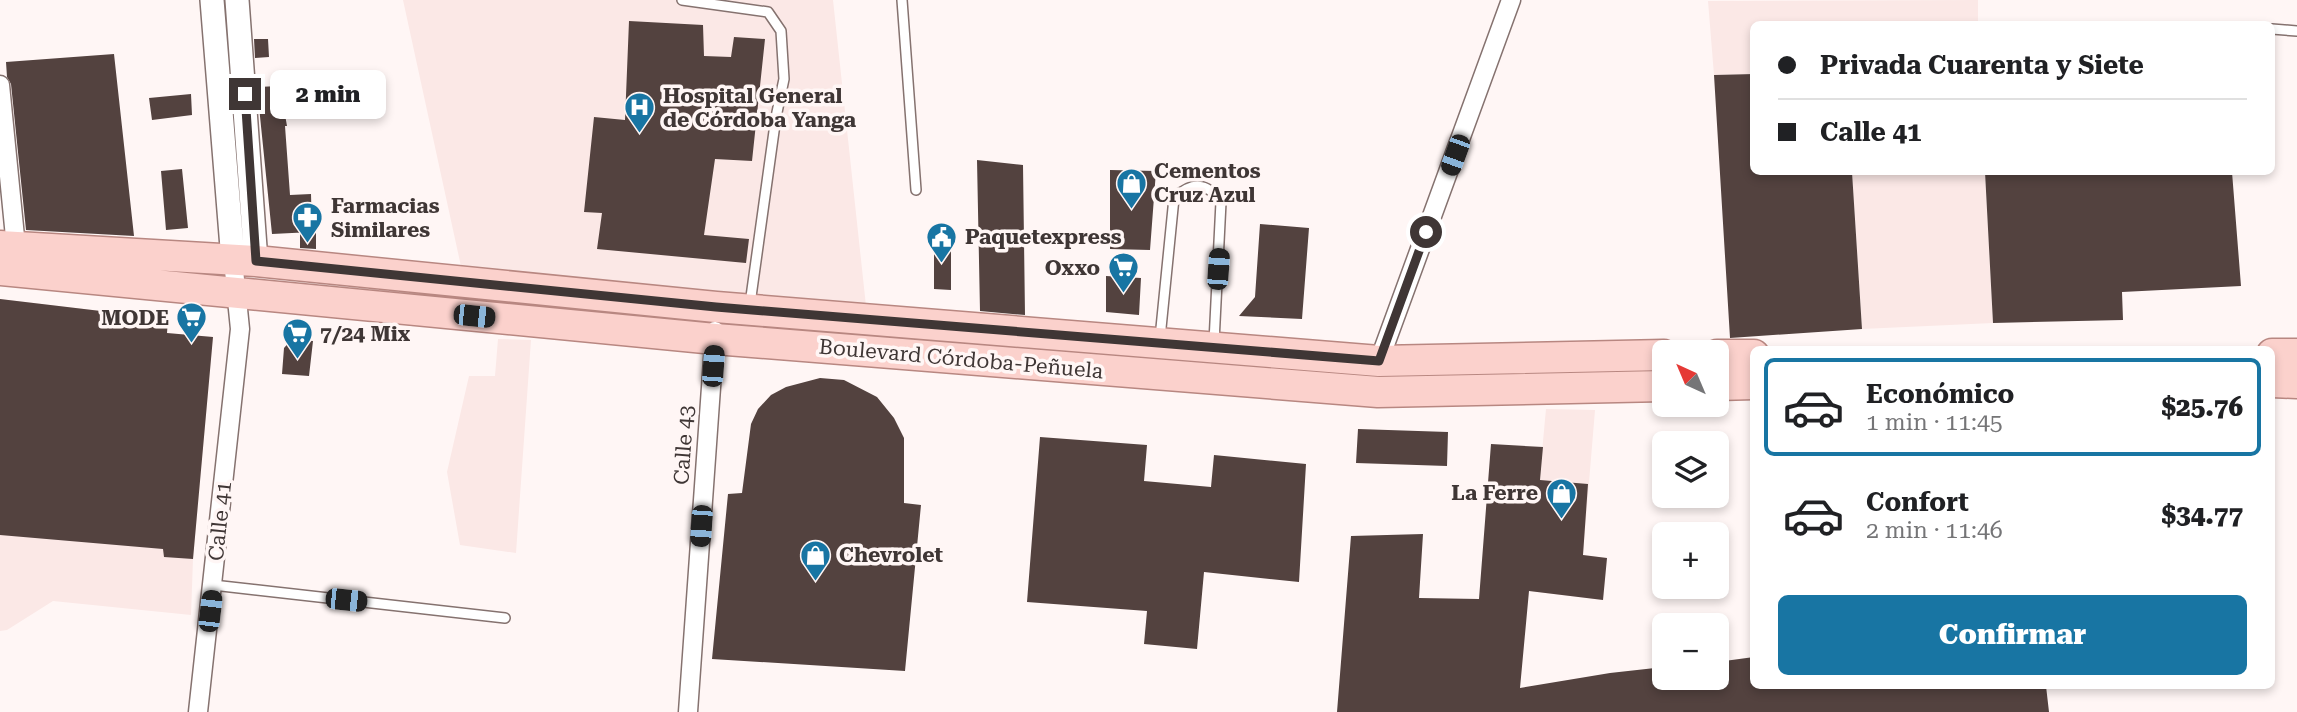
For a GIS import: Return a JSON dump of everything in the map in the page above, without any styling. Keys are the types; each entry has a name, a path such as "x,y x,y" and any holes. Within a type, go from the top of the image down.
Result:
{"main road":[{"name":"Boulevard Córdoba-Peñuela","path":"5,254 70,262 247,295 715,339 1212,363 1652,355"},
{"name":"Boulevard Córdoba-Peñuela","path":"70,262 245,260 750,310 1158,359"},
{"path":"2275,354 2297,354"},
{"path":"1729,355 1750,355"},
{"path":"1378,392 1379,361"},
{"name":"Boulevard Córdoba-Peñuela","path":"1212,363 1378,392 1652,386"},
{"path":"2275,383 2297,383"},
{"path":"1729,385 1750,384"}],"street":[{"path":"212,0 218,67 245,260"},
{"path":"237,0 243,66 247,295"},
{"path":"1379,361 1511,0"},
{"path":"218,67 243,66"},
{"path":"0,85 5,254"},
{"name":"Calle 41","path":"198,712 240,329 247,295"},
{"name":"Calle 43","path":"688,712 716,307"}],"lane":[{"path":"682,0 768,12 781,31 784,79 776,117 750,310"},
{"path":"902,0 916,190"},
{"path":"2275,29 2297,31"},
{"path":"1158,359 1174,198 1184,189 1198,185 1212,190 1221,202 1212,363"},
{"path":"213,585 505,618"}],"shaded area":[{"name":"Hospital General de Córdoba Yanga","path":"403,0 833,0 866,306 462,271"},
{"path":"1978,0 1978,21 1750,21 1750,74 1714,75 1708,1"},
{"path":"1852,175 1985,175 1993,323 1862,329"},
{"path":"0,299 168,319 167,333 213,337 193,559 191,615 53,601 7,630 0,631"},
{"path":"498,339 531,340 516,553 460,545 447,472 469,376 495,376"},
{"name":"La Ferre","path":"1546,409 1595,410 1583,555 1607,558 1603,600 1529,591"}],"building":[{"path":"629,21 703,25 704,56 731,57 734,37 765,39 752,161 715,159 704,235 749,239 746,263 597,249 602,213 584,212 594,117 625,120"},
{"path":"254,39 268,39 269,57 255,58"},
{"path":"114,54 134,236 26,230 11,84 7,77 6,62"},
{"path":"1750,74 1750,175 1852,175 1862,329 1730,338 1714,75"},
{"path":"280,86 287,126 290,195 311,194 312,232 272,234 257,87"},
{"path":"191,94 192,115 152,120 149,98"},
{"path":"977,160 1023,165 1025,315 980,311"},
{"path":"182,169 188,228 166,230 161,171"},
{"name":"Cementos Cruz Azul","path":"1110,170 1156,171 1150,250 1110,249"},
{"path":"1985,175 2232,175 2241,286 2122,292 2123,320 1993,323"},
{"path":"1260,224 1309,228 1302,319 1239,316 1255,297"},
{"name":"Farmacias Similares","path":"300,232 316,232 316,249 300,248"},
{"name":"Paquetexpress","path":"934,239 951,240 951,290 934,289"},
{"name":"Oxxo","path":"1106,276 1141,278 1139,315 1106,312"},
{"path":"0,299 168,319 167,333 213,337 193,559 164,557 163,549 0,535"},
{"name":"7/24 Mix","path":"292,339 313,341 309,376 282,374 284,348"},
{"name":"Chevrolet","path":"820,378 844,380 877,397 894,418 904,438 904,503 921,505 905,671 712,659 728,494 742,493 751,424 758,409 771,395 786,387"},
{"path":"1358,429 1448,432 1447,466 1356,463"},
{"path":"1040,437 1147,445 1144,481 1211,487 1214,455 1306,464 1299,582 1204,572 1197,649 1144,644 1147,611 1027,602"},
{"path":"1491,444 1543,447 1540,480 1588,484 1583,555 1607,558 1603,600 1529,591 1520,688 1652,668 1652,690 1729,690 1729,660 1750,658 1750,689 2046,689 2049,712 1337,712 1351,536 1423,534 1419,598 1479,599"}],"place":[{"name":"Hospital General de Córdoba Yanga","path":"640,135"},
{"name":"Cementos Cruz Azul","path":"1131,210"},
{"name":"Farmacias Similares","path":"308,245"},
{"name":"Paquetexpress","path":"942,264"},
{"name":"Oxxo","path":"1123,295"},
{"name":"MODE","path":"192,345"},
{"name":"7/24 Mix","path":"297,361"},
{"name":"La Ferre","path":"1561,520"},
{"name":"Chevrolet","path":"816,582"}],"route":[{"path":"245,94 256,261 716,307 1379,361 1426,232"}]}
